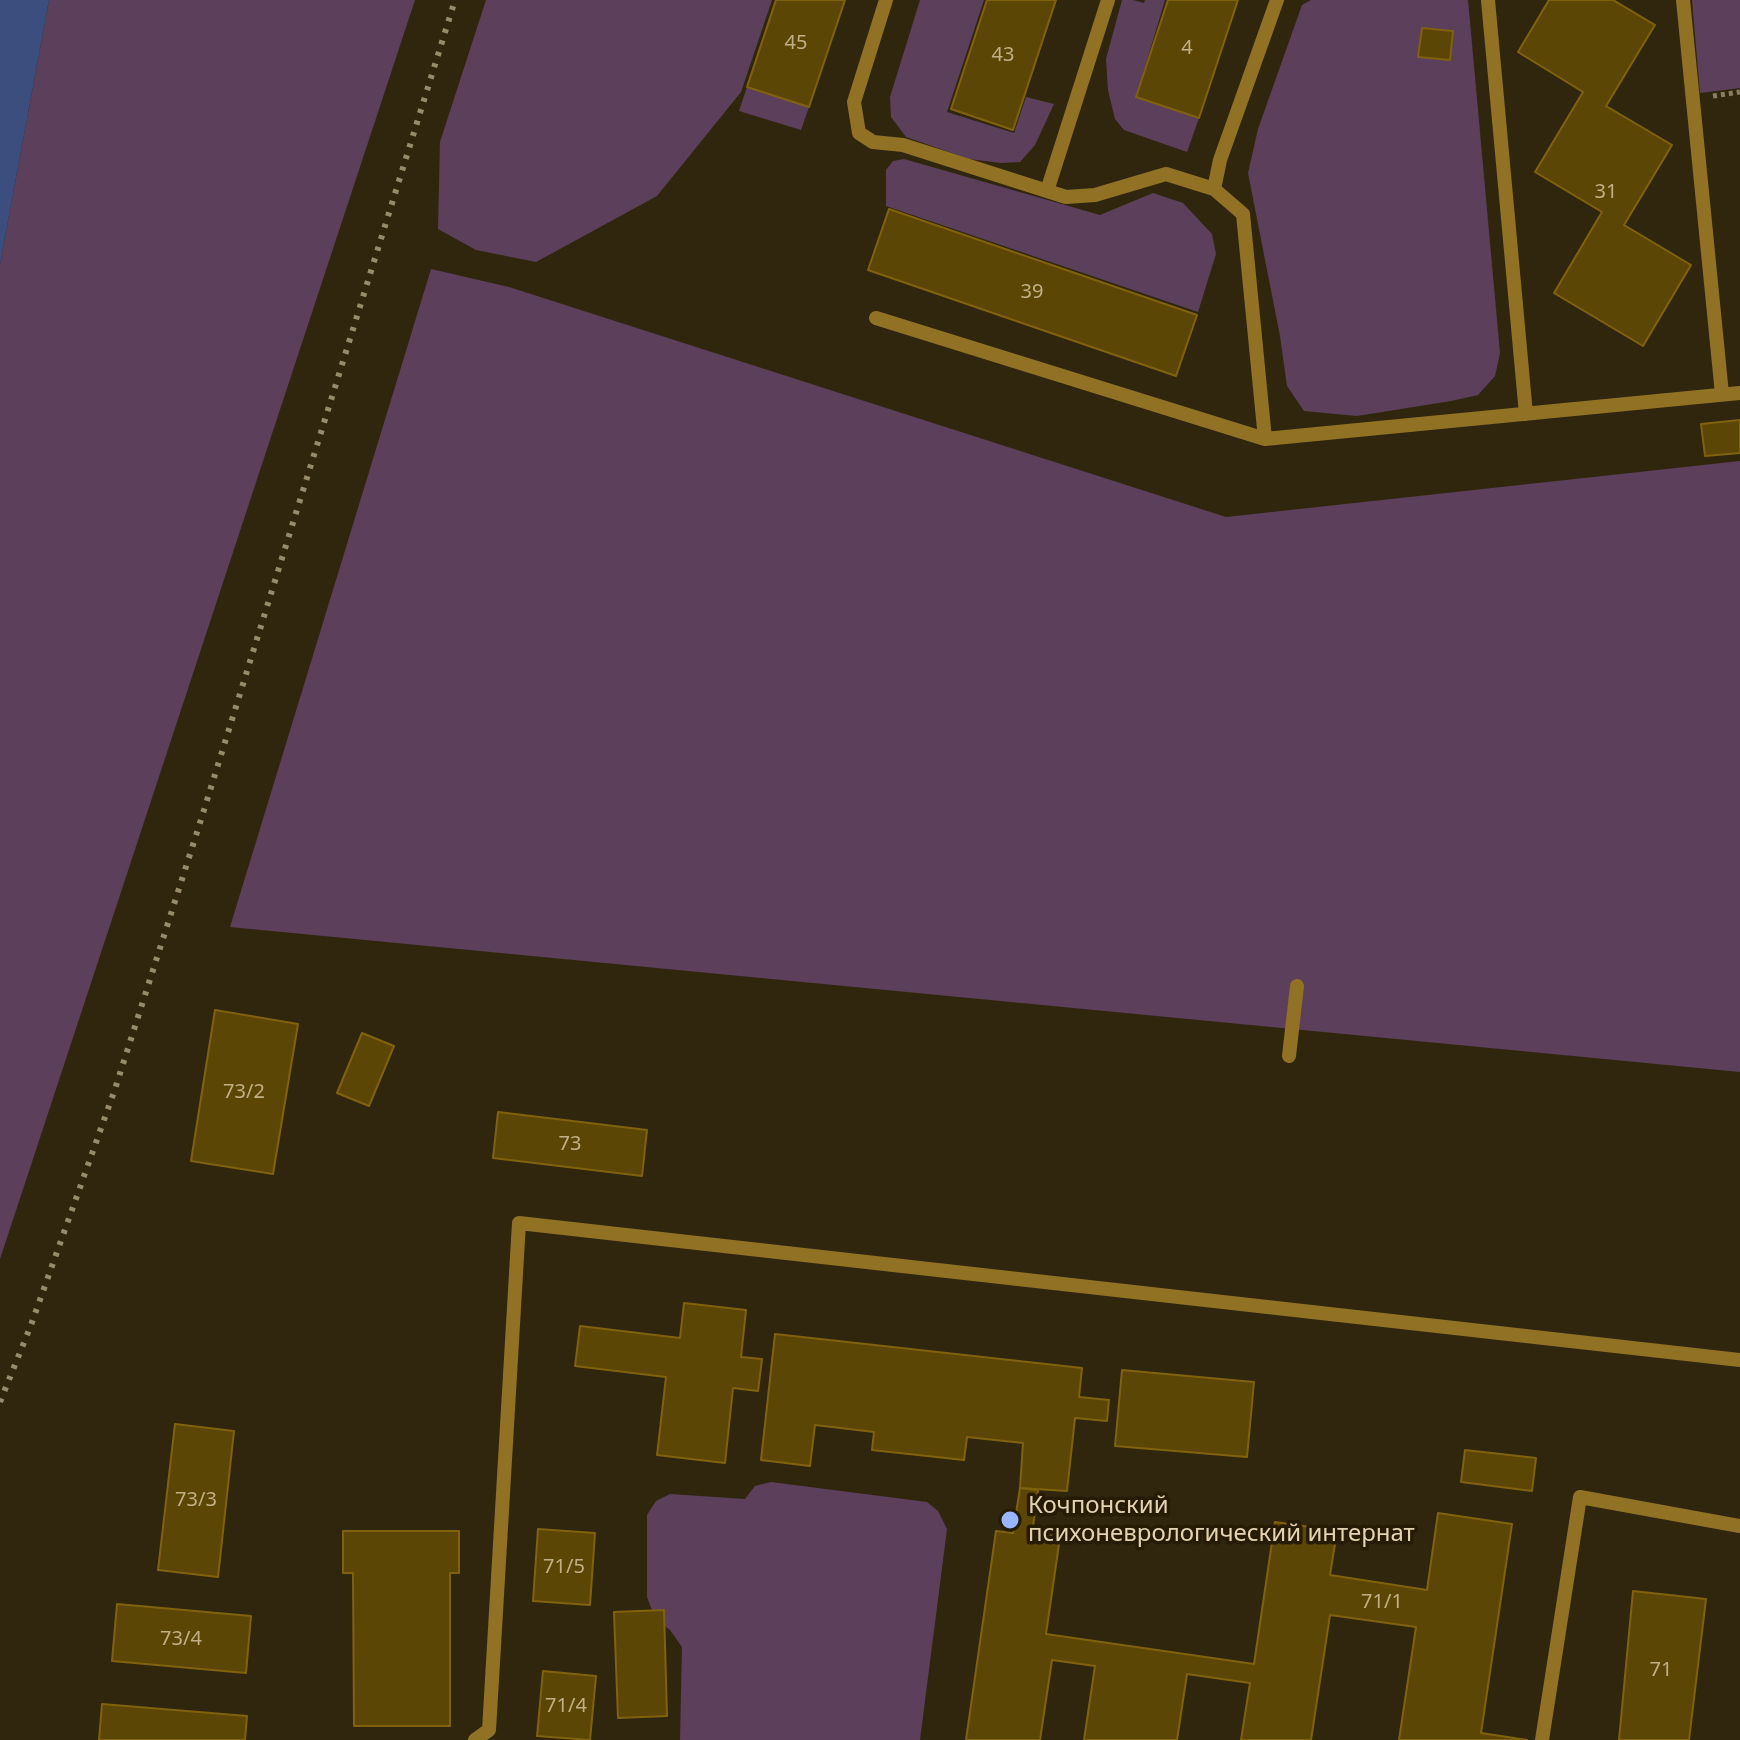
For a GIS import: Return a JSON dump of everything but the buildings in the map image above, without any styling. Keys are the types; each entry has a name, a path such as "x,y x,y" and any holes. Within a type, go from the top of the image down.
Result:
{"lane":[{"path":"886,0 854,102 859,133 873,142 903,145 1066,197 1095,195 1166,174 1214,189 1243,214 1265,439"},
{"path":"1047,191 1108,0"},
{"path":"1214,189 1220,160 1277,0"},
{"path":"1488,0 1526,414"},
{"path":"1683,0 1722,394"},
{"path":"876,318 1265,439 1740,393"},
{"path":"1289,1056 1297,986"},
{"path":"475,1740 489,1730 519,1223 1740,1360"},
{"path":"1542,1740 1580,1497 1740,1526"}],"shaded area":[{"path":"49,0 415,0 0,1259 0,264"},
{"path":"486,0 772,0 741,92 657,196 536,262 476,250 438,229 440,142"},
{"path":"920,0 984,0 947,112 1014,133 1026,97 1054,104 1035,145 1020,162 969,159 906,137 891,117 890,97"},
{"path":"1122,0 1144,3 1145,0 1165,0 1136,97 1199,118 1187,152 1124,130 1115,119 1108,90 1106,59"},
{"path":"1311,0 1468,0 1500,353 1495,376 1478,395 1357,416 1304,411 1287,386 1248,173 1258,129 1302,5"},
{"path":"1692,0 1740,0 1740,88 1700,93"},
{"path":"747,87 809,107 801,130 739,111"},
{"path":"904,159 1100,215 1153,193 1183,203 1212,234 1216,254 1198,312 886,206 886,170 893,161"},
{"path":"431,269 509,287 1226,517 1740,461 1740,1072 230,927"},
{"path":"771,1482 927,1502 938,1511 947,1529 920,1740 680,1740 682,1647 670,1630 655,1618 647,1597 647,1515 656,1501 670,1494 745,1499 755,1486"}],"water":[{"path":"0,0 49,0 0,264"}],"railway":[{"path":"0,1402 31,1325 115,1089 455,0"}],"place":[{"name":"Кочпонский психоневрологический интернат","path":"1010,1520"}]}
